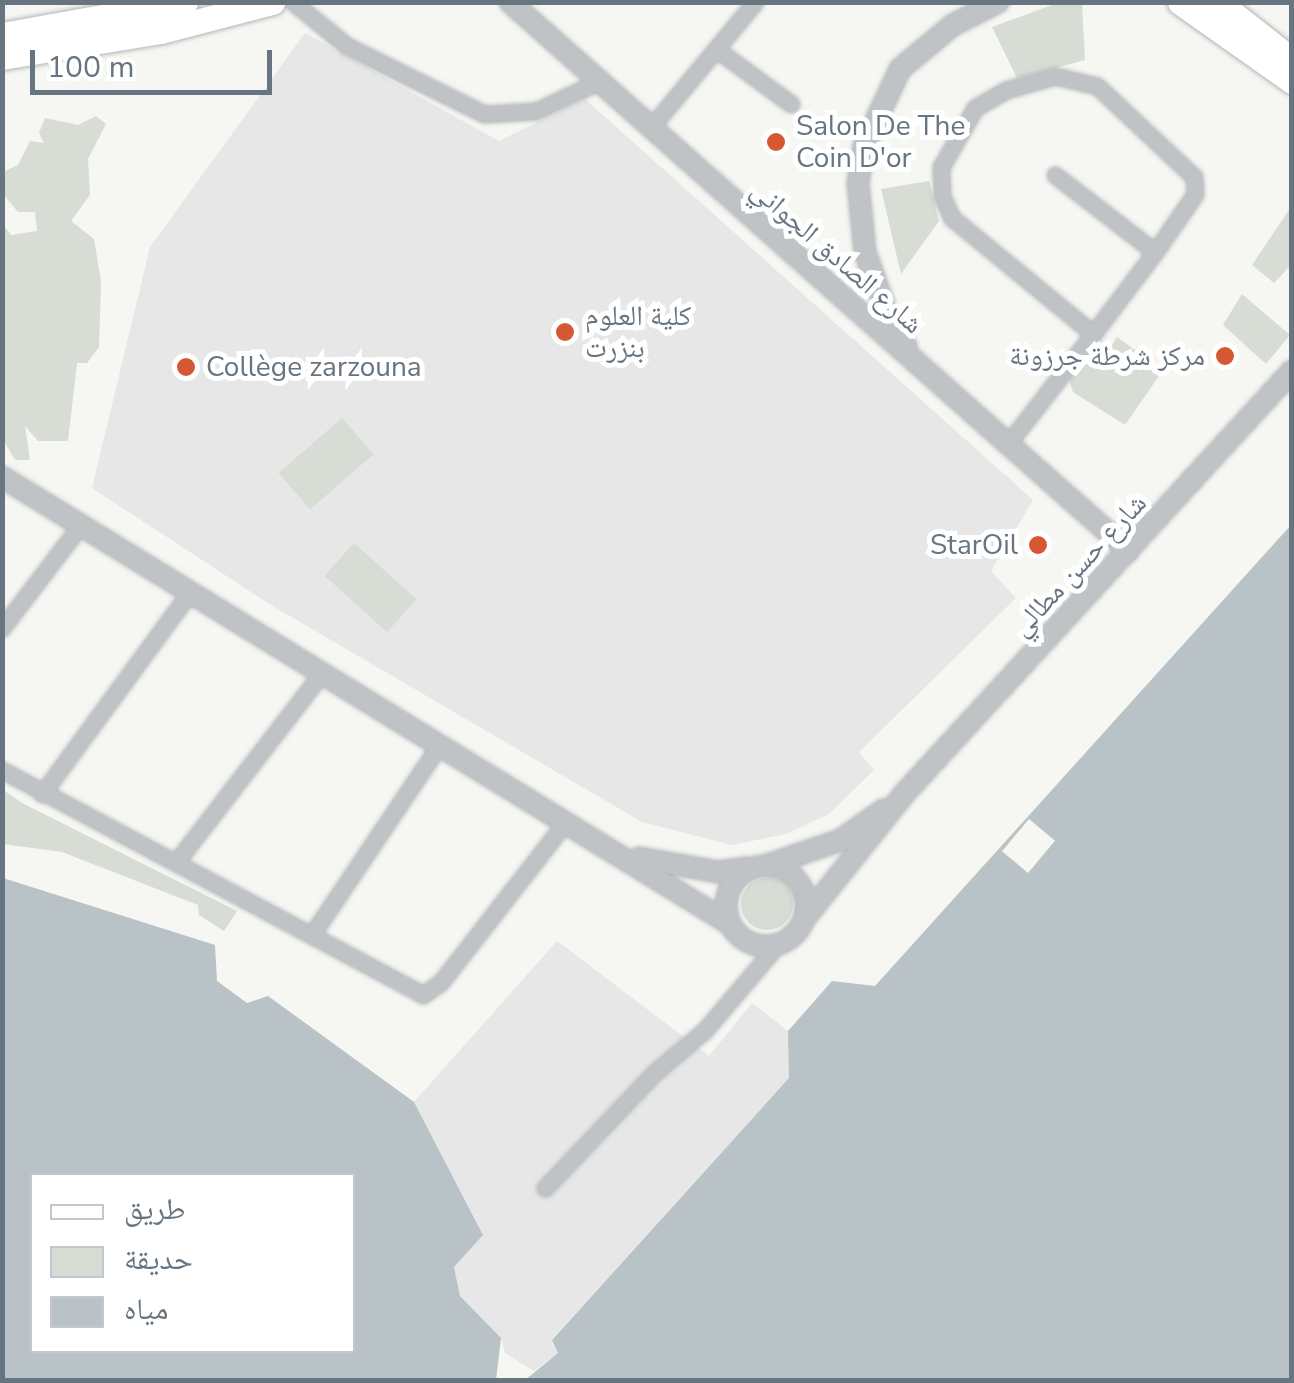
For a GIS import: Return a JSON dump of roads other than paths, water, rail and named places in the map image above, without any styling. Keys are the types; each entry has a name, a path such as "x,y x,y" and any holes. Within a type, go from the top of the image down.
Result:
{"main road":[{"path":"2,35 185,2"},
{"path":"2,57 161,30 272,2"},
{"path":"1180,2 1292,81"},
{"path":"1218,2 1292,60"}],"street":[{"path":"292,2 347,46 484,114 536,111 602,80"},
{"name":"شارع الصادق الجواني","path":"510,2 602,80 792,260 1129,551"},
{"path":"652,126 754,2"},
{"path":"921,368 891,325 865,252 858,183 864,146 900,69 952,25 998,2"},
{"path":"716,49 791,104"},
{"path":"1007,445 1093,334 1193,200 1194,177 1097,86 1055,76 1006,90 975,108 941,168 942,196 952,218 1093,334"},
{"path":"1055,175 1155,252"},
{"name":"شارع حسن مطالي","path":"904,794 1292,371"},
{"path":"2,478 187,596 622,854 730,924 750,942 778,944"},
{"path":"2,628 80,527"},
{"path":"42,794 187,596"},
{"path":"177,861 320,675"},
{"path":"313,933 438,748"},
{"path":"2,770 423,995 441,982 564,823"},
{"path":"622,854 718,872 763,866 841,840 904,794"},
{"path":"545,1188 653,1074 705,1030 805,918 904,794"},
{"path":"763,866 800,882 805,918"},
{"path":"730,924 730,888 763,866"}],"water":[{"path":"1291,525 1291,1380 525,1380 558,1353 552,1340 789,1078 788,1031 832,981 875,986"},
{"path":"3,878 215,945 217,981 247,1003 268,996 414,1102 483,1235 454,1267 460,1296 501,1338 496,1380 3,1380"}],"place":[{"name":"Salon De The Coin D'or","path":"776,142"},
{"name":"كلية العلوم بنزرت","path":"565,332"},
{"name":"مركز شرطة جرزونة","path":"1225,356"},
{"name":"Collège zarzouna","path":"186,367"},
{"name":"StarOil","path":"1038,545"}]}
